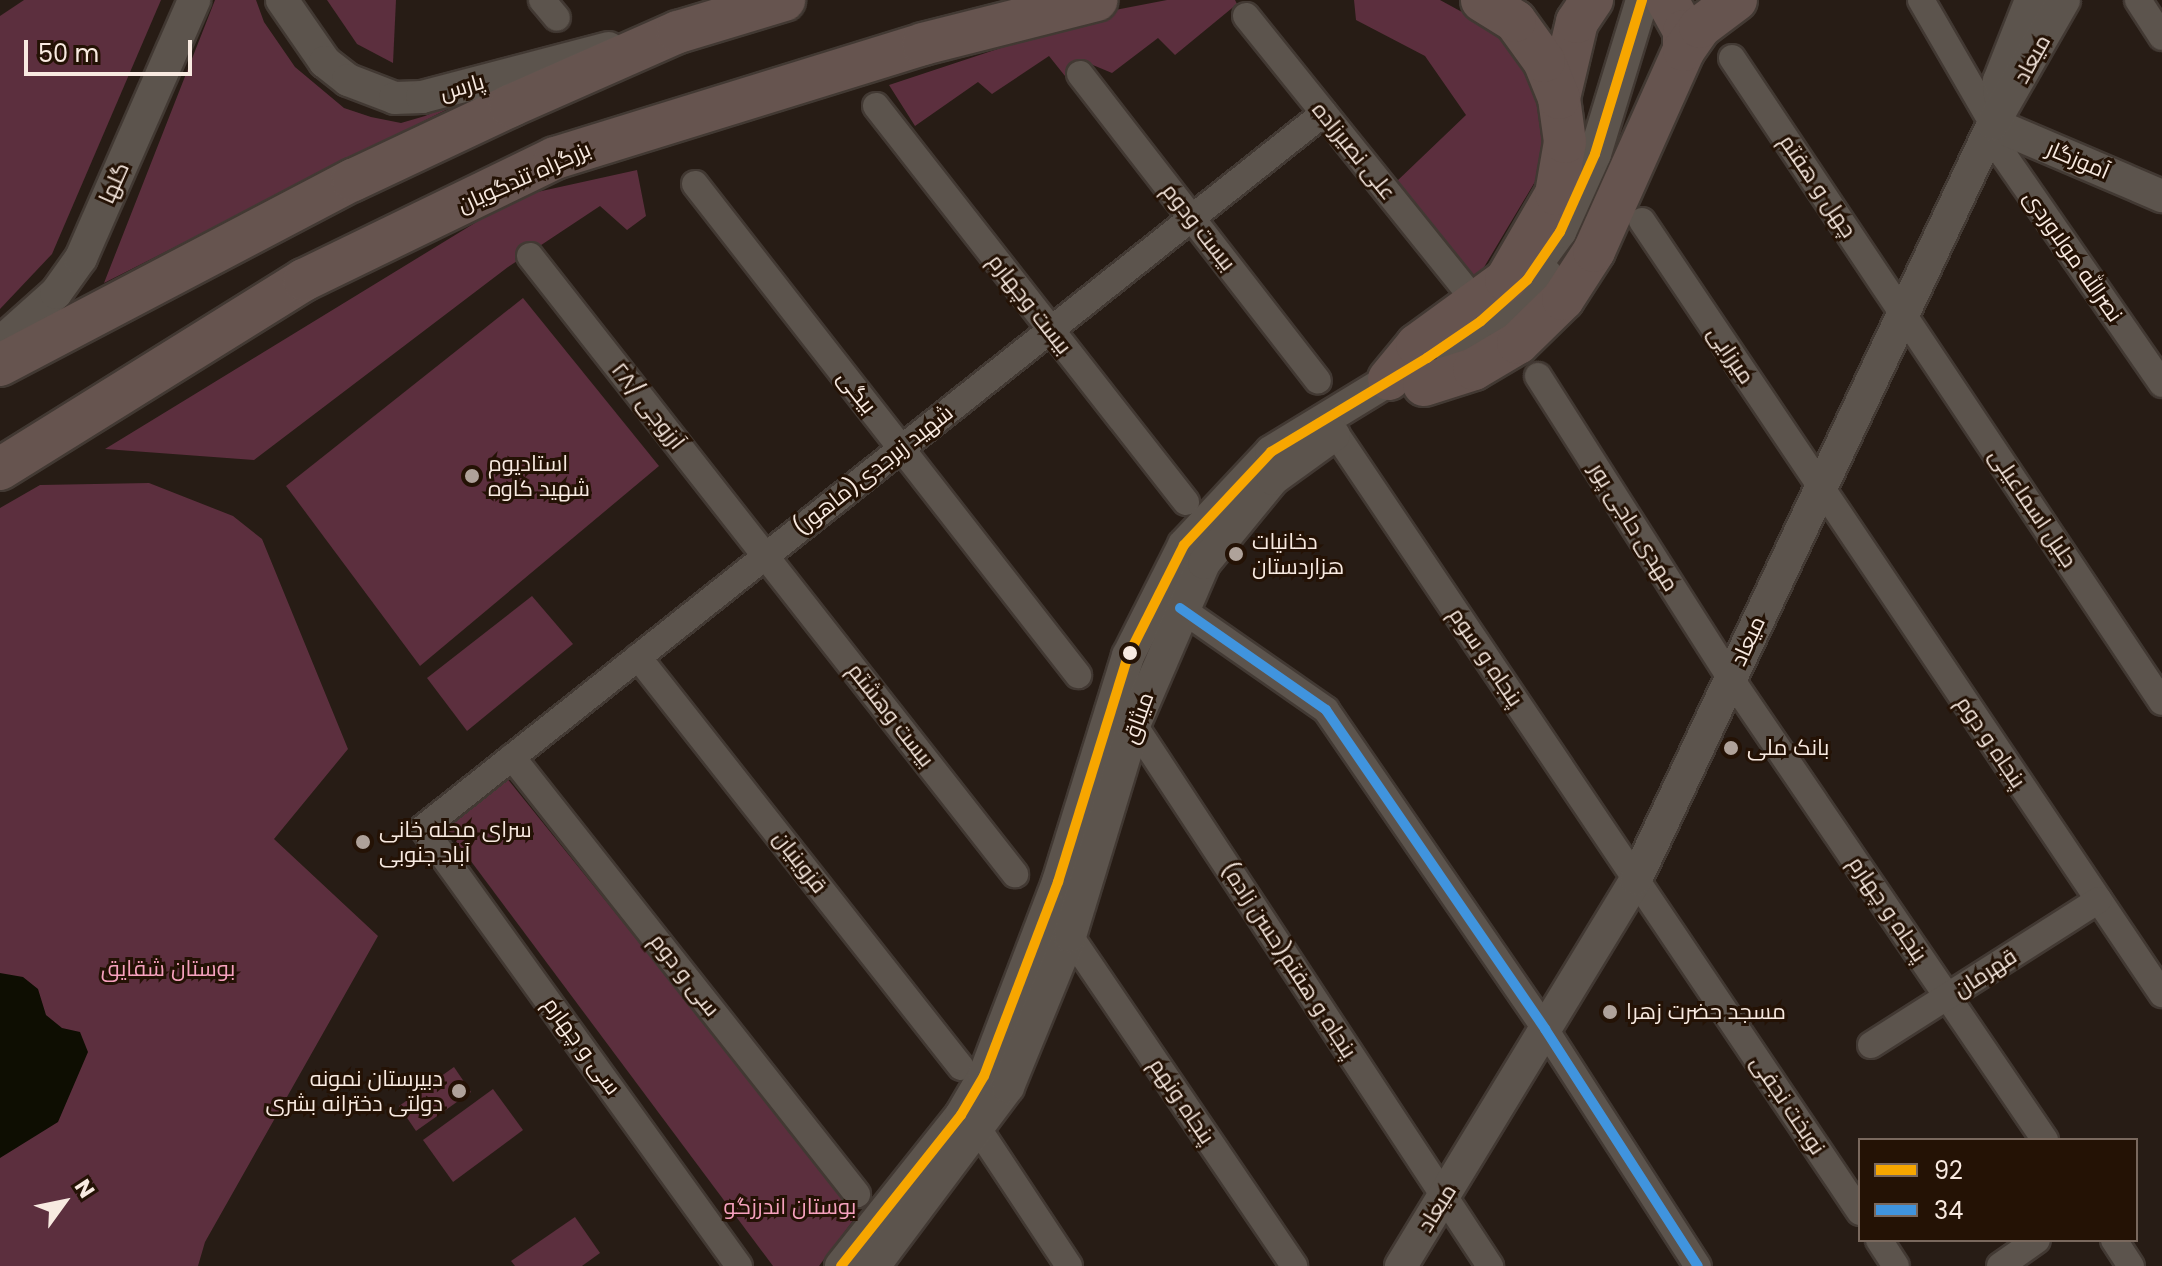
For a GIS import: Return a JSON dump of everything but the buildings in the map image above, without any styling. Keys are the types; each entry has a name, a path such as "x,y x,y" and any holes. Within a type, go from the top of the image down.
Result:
{"highway":[{"path":"0,365 353,180 678,32 784,0"},
{"name":"بزرگراه تندگویان","path":"0,469 304,280 555,158 923,44 1097,0"},
{"path":"1482,0 1515,21 1544,61 1559,98 1565,142 1556,194 1536,237 1506,280 1417,345 1406,382 1474,369 1518,343 1563,299 1594,251 1684,50 1700,27 1736,0"},
{"path":"1559,98 1577,22 1592,0"},
{"path":"1667,0 1681,23 1684,50"}],"street":[{"name":"گلها","path":"0,343 56,293 81,258 194,0"},
{"name":"پارس","path":"282,0 325,62 348,80 395,98 422,97 678,32"},
{"path":"1535,280 1595,154 1642,0"},
{"path":"1535,280 1570,238 1606,161 1654,0"},
{"name":"نصرالله مولاوردی","path":"1921,0 1997,116 2005,157 2162,384"},
{"path":"1997,116 1999,81 2031,0"},
{"name":"میعاد","path":"1401,1266 1636,879 1997,116 2064,0"},
{"path":"2138,0 2162,37"},
{"name":"علی نصیرزاده","path":"1246,16 1463,286"},
{"name":"چهل و هفتم","path":"1732,58 1903,314"},
{"name":"بیست ودوم","path":"1080,74 1318,381"},
{"name":"بیست وچهارم","path":"876,106 1186,502"},
{"name":"شهید زبرجدی(ماهور)","path":"423,828 1324,113"},
{"name":"آموزگار","path":"1997,116 2162,196"},
{"name":"بیگی","path":"695,184 1078,675"},
{"name":"میرزایی","path":"1642,221 1820,489"},
{"name":"آرزوجی /۲۸","path":"530,256 766,556"},
{"name":"میثاق","path":"874,1266 970,1122 1009,1020 1128,656 1159,586 1214,508 1271,452 1473,349 1535,280"},
{"name":"جلیل اسماعیلی","path":"1903,314 2162,702"},
{"name":"مهدی حاجی پور","path":"1538,376 1731,679"},
{"name":"میثاق","path":"841,1266 970,1122 1008,1087 1070,936 1134,725 1180,608 1241,512 1273,479 1406,382"},
{"name":"پنجاه و سوم","path":"1336,434 1636,879"},
{"name":"پنجاه و دوم","path":"1820,489 2162,994"},
{"name":"بیست وهشتم","path":"766,556 1015,874"},
{"path":"1180,608 1326,710 1545,1029 1698,1266"},
{"name":"قزوینیان","path":"638,657 961,1067"},
{"name":"پنجاه و چهارم","path":"1731,679 2044,1138"},
{"name":"(حسن زاده)پنجاه و هفتم","path":"1134,725 1490,1266"},
{"name":"سی و دوم","path":"512,757 857,1194"},
{"name":"سی و چهارم","path":"423,828 739,1266"},
{"name":"نوبخت نجفی","path":"1636,879 1858,1209"},
{"name":"قهرمان","path":"1871,1045 2099,900"},
{"name":"پنجاه ونهم","path":"1070,936 1294,1266"},
{"path":"970,1122 1069,1266"},
{"path":"1880,1242 1896,1266"},
{"path":"2000,1266 2034,1242"},
{"path":"2115,1242 2131,1266"}],"green space":[{"path":"24,0 161,0 52,254 0,309 0,16"},
{"path":"215,0 256,0 264,22 295,67 344,108 371,117 401,123 425,116 509,78 104,283"},
{"path":"327,0 396,0 393,63 357,44"},
{"path":"1167,0 1235,0 1237,4 1175,55 1158,38 1112,73 1088,63 1065,76 1049,56 992,94 978,82 915,126 889,85 1115,10"},
{"path":"1354,0 1440,0 1506,36 1539,82 1550,135 1536,180 1474,284 1396,182 1466,115 1425,56 1356,20"},
{"path":"637,170 646,216 627,230 600,206 508,267 254,460 105,449 519,196"},
{"name":"استادیوم شهید کاوه","path":"523,298 659,466 420,666 286,486"},
{"name":"بوستان شقایق","path":"149,483 233,516 262,539 348,749 274,839 378,936 205,1242 198,1266 0,1266 0,508 40,485"},
{"path":"532,596 573,644 467,731 427,678"},
{"name":"بوستان اندرزگو","path":"506,777 858,1214 819,1266 773,1266 444,825"},
{"path":"454,1067 471,1092 416,1131 399,1106"},
{"path":"493,1089 523,1130 453,1182 423,1140"},
{"path":"575,1217 600,1253 582,1266 515,1266 511,1261"}],"shaded area":[{"path":"0,973 23,977 38,989 46,1015 62,1028 80,1032 88,1052 58,1122 0,1158"}],"transit line":[{"name":"92","path":"841,1266 961,1115 984,1076 1058,882 1128,656 1184,545 1271,452 1427,358 1481,321 1527,280 1560,232 1595,154 1642,0"},
{"name":"34","path":"1180,608 1326,710 1545,1029 1698,1266"}],"place":[{"name":"استادیوم شهید کاوه","path":"472,476"},
{"name":"دخانیات هزاردستان","path":"1236,554"},
{"name":"بانک ملی","path":"1731,748"},
{"name":"سرای محله خانی آباد جنوبی","path":"363,842"},
{"name":"مسجد حضرت زهرا","path":"1610,1012"},
{"name":"دبیرستان نمونه دولتی دخترانه بشری","path":"459,1091"}]}
